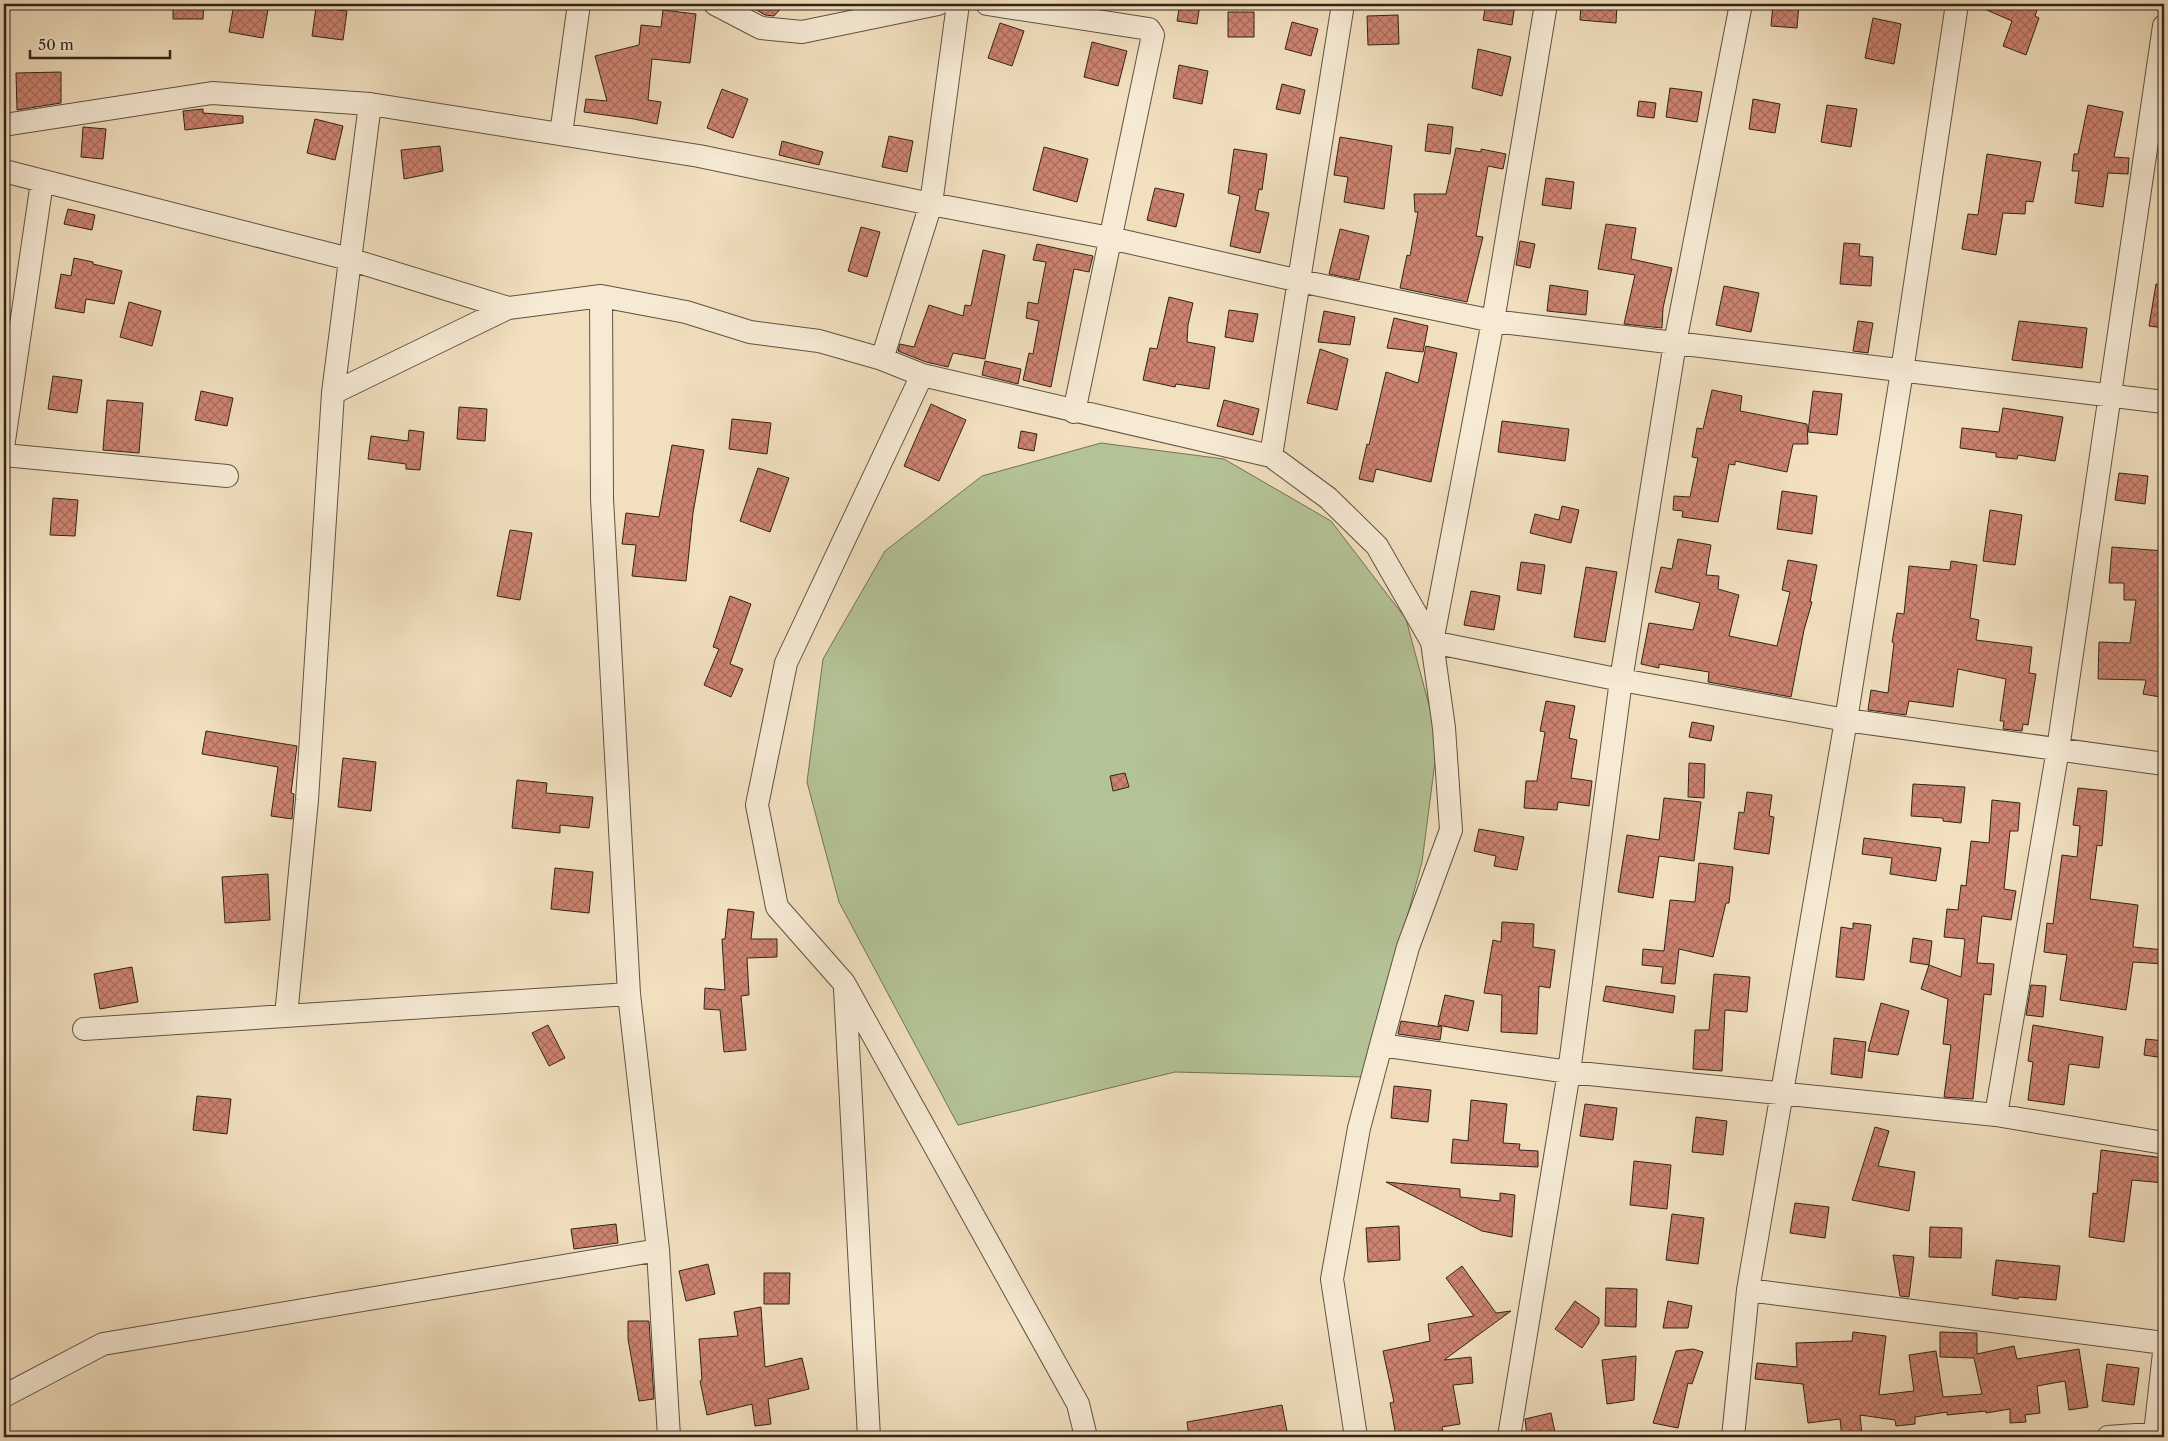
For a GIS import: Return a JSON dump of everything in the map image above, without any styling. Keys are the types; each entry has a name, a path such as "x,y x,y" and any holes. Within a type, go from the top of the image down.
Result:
{"street":[{"path":"561,134 579,4"},
{"path":"715,4 761,28 802,32 938,4"},
{"path":"882,359 931,204 958,4"},
{"path":"987,4 1151,31 1152,34 1074,412"},
{"path":"1271,456 1343,4"},
{"path":"1356,1437 1332,1279 1359,1128 1408,947 1450,830 1444,728 1432,642 1493,322 1546,4"},
{"path":"1509,1437 1569,1072 1620,680 1675,343 1740,4"},
{"path":"1733,1437 1748,1290 1846,720 1902,371 1957,4"},
{"path":"1996,1115 2058,749 2109,395 2159,92 2164,26"},
{"path":"4,125 212,93 370,104 699,156 931,204 1110,238 1493,322 2164,402"},
{"path":"286,1016 307,800 333,393 370,104"},
{"path":"4,171 349,259 508,308"},
{"path":"4,441 42,182"},
{"path":"333,393 508,308 600,296 686,312 750,332 819,341 882,359 922,376 1271,456 1328,498 1377,546 1432,642 1620,680 1846,720 2164,764"},
{"path":"600,296 602,499 629,994 658,1250 669,1437"},
{"path":"922,376 786,663 757,805 777,907 844,983 1078,1404 1086,1437"},
{"path":"4,455 227,476"},
{"path":"844,983 869,1437"},
{"path":"84,1029 629,994"},
{"path":"1381,1045 1569,1072 1996,1115 2164,1143"},
{"path":"4,1396 103,1344 658,1250"},
{"path":"1748,1290 2164,1342"},
{"path":"2108,1437 2160,1433 2164,1353"}],"green space":[{"path":"1101,443 1224,459 1331,521 1406,619 1438,739 1422,862 1364,1077 1175,1072 958,1125 839,902 807,782 823,659 885,551 982,476"}],"building":[{"path":"173,4 204,4 203,19 173,19"},
{"path":"234,4 269,4 263,38 229,32"},
{"path":"747,4 785,4 774,16 765,15"},
{"path":"1180,4 1200,4 1197,24 1177,21"},
{"path":"1486,4 1515,4 1512,25 1483,20"},
{"path":"1581,4 1617,4 1616,23 1580,20"},
{"path":"1773,4 1799,4 1797,28 1771,26"},
{"path":"1973,4 2039,4 2035,16 2039,18 2026,55 2003,46 2012,21"},
{"path":"316,7 347,11 343,40 312,36"},
{"path":"663,10 696,14 690,63 652,59 648,100 661,102 657,124 584,112 586,99 607,101 595,56 639,45 641,25 661,27"},
{"path":"1228,12 1254,12 1254,37 1228,37"},
{"path":"1398,15 1399,44 1368,45 1367,16"},
{"path":"1873,18 1901,24 1894,64 1865,58"},
{"path":"1292,22 1318,29 1311,56 1285,49"},
{"path":"1000,23 1024,31 1012,66 988,58"},
{"path":"1092,42 1127,51 1118,86 1084,77"},
{"path":"1478,49 1511,57 1502,96 1472,88"},
{"path":"1179,65 1208,71 1202,104 1173,98"},
{"path":"61,72 61,103 17,110 16,73"},
{"path":"1282,84 1305,90 1300,114 1276,109"},
{"path":"1670,88 1702,92 1697,122 1666,117"},
{"path":"722,89 748,99 733,138 707,128"},
{"path":"1753,99 1780,104 1775,133 1749,129"},
{"path":"1639,101 1656,103 1654,118 1637,116"},
{"path":"1827,105 1857,109 1851,147 1821,142"},
{"path":"2088,105 2123,112 2114,157 2129,158 2128,174 2108,173 2103,207 2075,203 2079,171 2072,171 2074,154 2078,154"},
{"path":"203,109 203,113 243,116 243,123 185,130 183,111"},
{"path":"315,119 343,126 335,160 307,153"},
{"path":"1428,124 1453,127 1450,154 1425,151"},
{"path":"83,127 106,129 103,159 81,157"},
{"path":"889,136 913,141 907,172 882,167"},
{"path":"1340,137 1392,146 1384,209 1344,202 1348,177 1334,175"},
{"path":"782,141 823,152 819,165 779,155"},
{"path":"440,146 443,171 404,179 401,150"},
{"path":"1044,147 1088,159 1077,202 1033,190"},
{"path":"1456,148 1481,152 1481,149 1506,154 1503,169 1488,166 1476,236 1483,237 1467,302 1400,288 1407,255 1410,256 1418,212 1415,212 1414,194 1446,194"},
{"path":"1234,149 1267,154 1262,190 1259,189 1255,210 1269,213 1260,253 1230,246 1240,196 1228,193"},
{"path":"1987,154 2041,162 2033,202 2026,201 2025,214 2003,213 1996,255 1962,249 1968,214 1978,215"},
{"path":"1546,178 1574,182 1571,209 1542,205"},
{"path":"1155,188 1184,194 1176,227 1147,220"},
{"path":"68,209 95,215 92,230 64,224"},
{"path":"1606,224 1636,228 1631,259 1672,268 1663,308 1662,328 1624,324 1635,275 1598,269"},
{"path":"861,227 880,232 867,277 848,271"},
{"path":"1340,229 1369,236 1359,280 1329,274"},
{"path":"1520,241 1535,244 1530,268 1516,265"},
{"path":"1844,243 1860,244 1859,256 1873,257 1871,286 1840,284"},
{"path":"1037,244 1093,256 1089,272 1074,269 1051,387 1023,380 1029,353 1033,354 1039,321 1026,318 1028,302 1038,304 1046,262 1033,260"},
{"path":"983,250 1005,255 985,359 953,353 948,367 926,362 898,351 900,344 914,347 929,305 963,316 965,305 971,306"},
{"path":"74,258 122,271 114,304 86,299 84,313 55,308 61,274 71,276"},
{"path":"2156,284 2164,285 2164,328 2149,326"},
{"path":"1550,285 1588,291 1586,315 1547,311"},
{"path":"1724,286 1759,293 1751,332 1716,325"},
{"path":"1169,297 1193,303 1188,325 1187,342 1215,347 1209,389 1176,384 1175,387 1143,380 1150,348 1157,349"},
{"path":"129,302 161,311 152,346 120,337"},
{"path":"1229,310 1258,314 1253,342 1225,337"},
{"path":"1324,311 1355,317 1350,345 1318,342"},
{"path":"1394,318 1428,326 1423,352 1387,348"},
{"path":"1858,321 1873,323 1868,353 1853,351"},
{"path":"2019,321 2087,328 2082,368 2012,360"},
{"path":"1426,346 1457,353 1431,482 1376,469 1373,482 1359,479 1386,372 1418,383"},
{"path":"1320,349 1348,359 1337,410 1307,403"},
{"path":"985,361 1021,369 1018,384 982,375"},
{"path":"53,376 82,380 77,413 48,409"},
{"path":"1712,390 1742,396 1740,411 1807,424 1808,444 1793,444 1787,472 1735,461 1735,465 1729,464 1718,522 1682,517 1683,511 1673,510 1674,496 1690,497 1698,458 1692,457 1697,428 1703,429"},
{"path":"201,391 233,398 227,426 195,420"},
{"path":"1813,391 1842,394 1837,435 1808,432"},
{"path":"107,400 143,403 139,453 103,450"},
{"path":"1224,400 1259,409 1253,435 1217,426"},
{"path":"931,404 966,420 939,481 904,466"},
{"path":"459,407 487,409 485,441 457,439"},
{"path":"2003,408 2063,417 2055,461 2018,455 2017,459 1996,457 1996,453 1960,448 1962,428 1999,432"},
{"path":"732,419 771,423 767,454 729,449"},
{"path":"1502,421 1569,429 1565,461 1498,452"},
{"path":"409,430 424,432 420,470 406,469 406,464 368,459 371,436 408,441"},
{"path":"1021,431 1037,434 1034,451 1018,448"},
{"path":"672,445 704,450 693,513 686,581 632,576 636,545 622,544 626,513 659,517"},
{"path":"758,468 789,478 770,532 740,521"},
{"path":"2119,473 2148,476 2145,504 2115,500"},
{"path":"1782,491 1817,496 1812,534 1777,529"},
{"path":"53,498 78,500 75,536 50,535"},
{"path":"1562,506 1579,510 1571,543 1530,533 1535,514 1559,520"},
{"path":"1990,510 2022,515 2015,565 1983,561"},
{"path":"510,530 532,533 520,600 497,596"},
{"path":"1678,539 1711,545 1706,575 1719,576 1718,589 1739,595 1729,636 1777,646 1790,592 1782,590 1788,560 1817,565 1810,602 1812,602 1804,630 1791,697 1708,682 1709,672 1659,664 1659,668 1641,664 1649,623 1693,630 1700,603 1655,592 1661,567 1672,569"},
{"path":"2112,547 2164,551 2164,629 2162,644 2164,644 2164,672 2160,697 2143,694 2146,680 2098,679 2099,642 2130,643 2136,600 2124,600 2124,583 2109,583"},
{"path":"1951,561 1977,565 1970,618 1979,620 1976,640 2032,647 2029,673 2036,674 2028,725 2023,724 2022,731 2003,729 2004,721 2000,721 2006,679 1958,669 1953,707 1909,701 1906,715 1868,710 1871,690 1888,693 1894,643 1892,642 1897,613 1904,614 1909,566 1950,570"},
{"path":"1521,562 1545,565 1541,594 1517,590"},
{"path":"1586,567 1617,572 1605,642 1574,637"},
{"path":"1471,591 1500,596 1494,630 1464,625"},
{"path":"730,596 751,604 730,664 743,669 731,697 704,685 719,649 713,647"},
{"path":"1546,701 1575,706 1569,738 1577,740 1571,778 1592,781 1589,806 1558,802 1557,810 1524,808 1526,781 1537,781 1545,732 1540,731"},
{"path":"1692,722 1714,726 1711,741 1689,737"},
{"path":"206,731 297,746 291,793 294,794 292,819 271,816 278,767 202,754"},
{"path":"343,758 376,762 371,811 338,807"},
{"path":"1689,763 1705,764 1704,798 1688,797"},
{"path":"1125,773 1129,787 1113,791 1110,776"},
{"path":"517,780 547,783 546,793 593,797 589,828 560,825 560,833 512,828"},
{"path":"1913,784 1965,787 1961,823 1943,821 1943,818 1911,816"},
{"path":"2078,788 2107,791 2102,846 2097,845 2090,899 2138,905 2133,946 2164,950 2164,964 2133,962 2126,1010 2060,1000 2067,955 2044,952 2047,923 2053,924 2062,855 2077,857 2080,826 2073,825"},
{"path":"1747,792 1772,795 1769,816 1774,817 1769,854 1734,849 1739,812 1744,813"},
{"path":"1664,798 1701,802 1694,861 1659,856 1653,898 1618,892 1627,835 1659,840"},
{"path":"1992,800 2020,803 2018,831 2010,831 2004,889 2016,891 2011,920 1982,916 1977,963 1994,964 1991,995 1984,994 1973,1099 1944,1097 1951,1045 1943,1044 1948,999 1921,989 1929,965 1961,977 1965,939 1944,937 1947,909 1958,910 1961,885 1966,886 1971,841 1989,843"},
{"path":"1479,829 1524,837 1517,870 1494,866 1496,856 1474,851"},
{"path":"1864,838 1941,848 1936,881 1890,874 1892,858 1862,854"},
{"path":"1699,863 1733,867 1729,903 1726,903 1713,957 1679,949 1675,984 1661,983 1663,967 1642,965 1643,949 1664,951 1670,900 1695,902"},
{"path":"555,868 593,872 589,913 551,909"},
{"path":"268,874 270,920 225,923 222,877"},
{"path":"728,909 754,912 751,939 777,939 777,957 747,958 749,995 741,996 746,1050 724,1052 720,1010 704,1009 705,988 725,990 722,939 725,939"},
{"path":"1502,922 1534,924 1533,947 1555,950 1550,988 1539,986 1537,1034 1501,1032 1502,995 1484,993 1493,940 1501,942"},
{"path":"1853,923 1871,925 1864,980 1836,977 1841,927 1853,929"},
{"path":"1913,938 1932,941 1929,965 1910,962"},
{"path":"132,967 138,1002 100,1009 94,974"},
{"path":"1714,974 1750,977 1747,1012 1725,1010 1722,1071 1693,1069 1695,1030 1709,1030"},
{"path":"2031,985 2046,986 2043,1017 2026,1015"},
{"path":"1606,986 1675,996 1673,1013 1603,1001"},
{"path":"1445,995 1474,1001 1468,1031 1438,1025"},
{"path":"1881,1003 1909,1011 1898,1055 1868,1051"},
{"path":"1401,1021 1442,1027 1440,1040 1398,1034"},
{"path":"548,1025 565,1058 549,1066 532,1033"},
{"path":"2033,1025 2103,1037 2099,1068 2069,1064 2064,1105 2028,1100 2033,1062 2028,1061"},
{"path":"1834,1038 1866,1042 1862,1078 1831,1074"},
{"path":"2146,1039 2164,1041 2164,1058 2144,1055"},
{"path":"1394,1086 1431,1090 1428,1122 1391,1118"},
{"path":"197,1096 231,1099 227,1134 193,1130"},
{"path":"1471,1100 1507,1104 1503,1143 1520,1144 1519,1150 1538,1151 1538,1167 1451,1163 1453,1139 1468,1141"},
{"path":"1585,1104 1617,1108 1613,1140 1580,1136"},
{"path":"1696,1117 1727,1121 1723,1155 1692,1152"},
{"path":"1875,1127 1889,1131 1878,1166 1915,1172 1909,1211 1852,1200"},
{"path":"2101,1150 2164,1158 2164,1183 2132,1180 2124,1242 2089,1237 2093,1193 2097,1194"},
{"path":"1634,1161 1671,1165 1667,1209 1630,1205"},
{"path":"1386,1182 1460,1189 1460,1197 1500,1201 1500,1193 1515,1195 1512,1237 1482,1231"},
{"path":"1795,1203 1829,1207 1825,1238 1790,1233"},
{"path":"1672,1214 1704,1218 1698,1264 1666,1260"},
{"path":"616,1224 618,1243 574,1249 571,1229"},
{"path":"1399,1226 1400,1260 1368,1262 1366,1228"},
{"path":"1930,1227 1962,1228 1961,1258 1929,1257"},
{"path":"1893,1255 1914,1257 1909,1297 1900,1296"},
{"path":"1996,1260 2060,1266 2056,1300 2019,1297 2018,1299 1992,1295"},
{"path":"708,1264 715,1294 686,1301 679,1271"},
{"path":"1462,1266 1496,1313 1511,1311 1444,1360 1471,1357 1473,1383 1453,1385 1460,1424 1442,1427 1444,1437 1413,1437 1412,1433 1396,1436 1390,1403 1394,1402 1383,1351 1430,1341 1428,1324 1474,1316 1446,1278"},
{"path":"764,1273 790,1273 789,1304 764,1304"},
{"path":"1606,1288 1637,1289 1636,1327 1605,1326"},
{"path":"1575,1301 1599,1318 1599,1323 1582,1348 1555,1329"},
{"path":"1668,1301 1692,1306 1688,1328 1663,1328"},
{"path":"761,1307 765,1367 802,1358 809,1389 768,1399 771,1424 755,1426 752,1404 707,1415 700,1381 702,1380 699,1339 738,1336 734,1312"},
{"path":"628,1321 649,1321 654,1399 639,1401 628,1339"},
{"path":"1853,1332 1886,1336 1879,1395 1914,1391 1909,1355 1936,1351 1943,1397 1982,1394 1974,1358 1940,1357 1940,1332 1977,1333 1977,1354 2014,1346 2017,1359 2079,1349 2088,1407 2069,1410 2065,1381 2037,1386 2040,1413 2025,1415 2026,1422 2010,1423 2010,1409 1986,1413 1986,1411 1947,1415 1947,1412 1915,1417 1915,1424 1896,1426 1895,1420 1860,1415 1862,1435 1842,1437 1840,1419 1808,1423 1803,1384 1755,1379 1757,1363 1797,1367 1796,1343 1852,1341"},
{"path":"1693,1349 1703,1352 1692,1384 1688,1383 1678,1428 1653,1423 1676,1351"},
{"path":"1636,1356 1634,1400 1607,1404 1602,1360"},
{"path":"2107,1364 2139,1368 2134,1405 2102,1401"},
{"path":"1282,1405 1288,1437 1189,1437 1187,1422"},
{"path":"1551,1413 1556,1437 1527,1437 1525,1419"}]}
